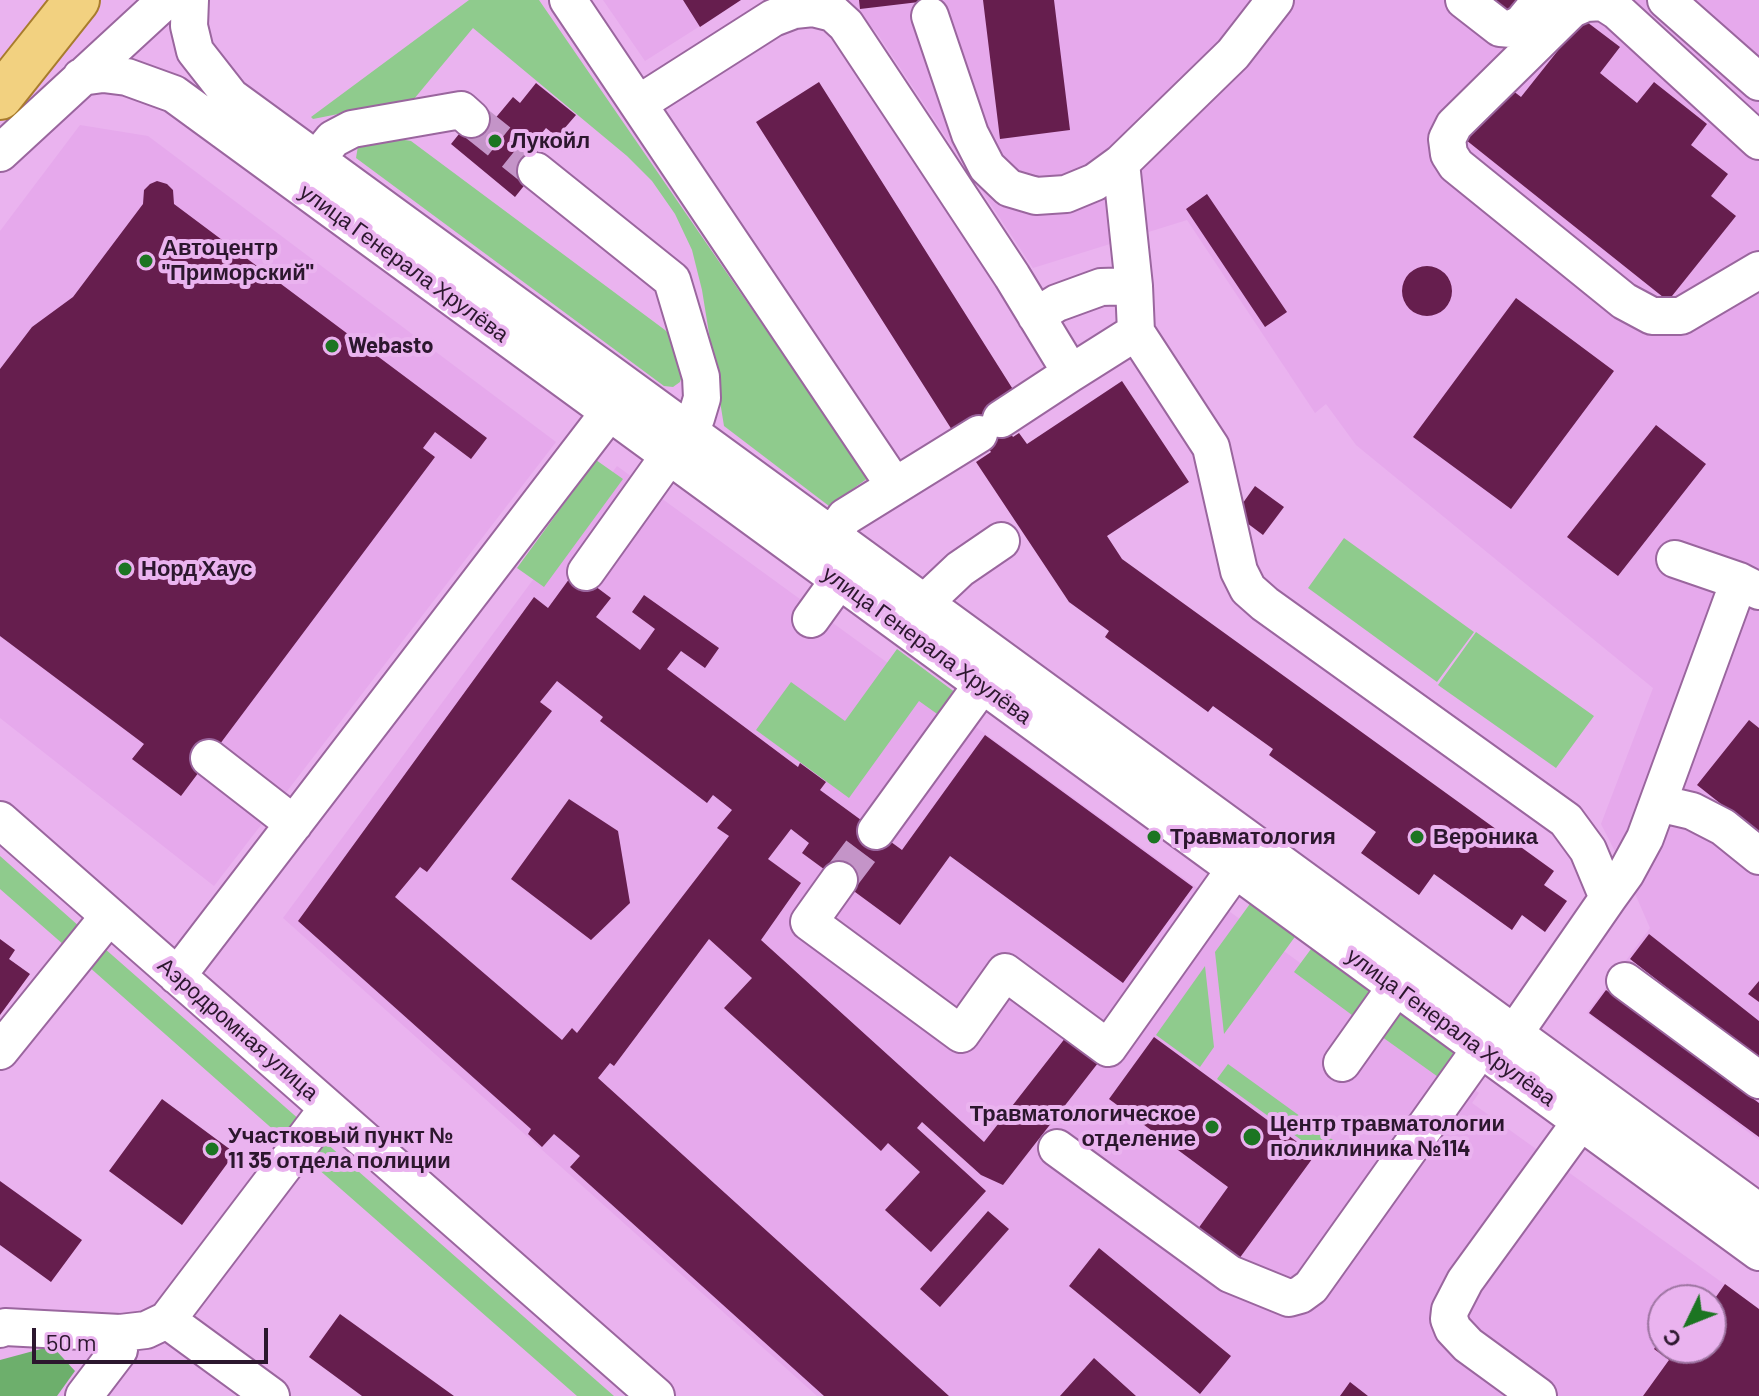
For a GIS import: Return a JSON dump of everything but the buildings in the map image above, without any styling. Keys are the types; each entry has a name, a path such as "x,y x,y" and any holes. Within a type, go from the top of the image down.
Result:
{"main road":[{"path":"0,97 77,0"}],"street":[{"path":"0,153 166,0"},
{"name":"улица Генерала Хрулёва","path":"190,0 189,26 195,51 231,97 314,177"},
{"path":"568,0 894,485"},
{"path":"930,16 970,134 987,167 1009,188 1036,196 1066,194 1095,182 1121,163 1233,54 1275,0"},
{"path":"1464,0 1500,28 1512,29 1522,23 1541,0"},
{"path":"1666,0 1759,82"},
{"path":"1759,141 1617,11 1603,2 1586,3 1572,9 1454,125 1447,139 1449,154 1456,165 1624,301 1652,316 1681,316 1759,270"},
{"path":"638,104 773,18 794,10 813,8 833,13 846,25 863,50 1071,373"},
{"name":"улица Генерала Хрулёва","path":"81,77 103,74 127,77 174,94 314,177 1590,1109 1759,1252"},
{"path":"314,177 333,139 352,129 461,110 471,119"},
{"path":"1121,163 1136,332 1211,447 1239,571 1248,589 1566,820 1588,850 1608,898"},
{"path":"536,171 672,280 701,377 702,398 696,418 586,572"},
{"path":"1036,316 1057,303 1101,287 1134,286"},
{"path":"811,619 835,558 845,517 1136,332"},
{"path":"177,976 619,400"},
{"path":"924,603 960,569 1001,541"},
{"name":"улица Генерала Хрулёва","path":"835,558 924,603 991,672"},
{"path":"1057,1148 1230,1274 1289,1298 1311,1287 1633,861 1749,586 1675,559"},
{"path":"876,831 991,672"},
{"path":"209,758 294,824"},
{"path":"1658,803 1692,811 1723,827 1759,856"},
{"name":"Аэродромная улица","path":"0,820 656,1396"},
{"path":"839,880 809,922 961,1034 1005,972 1108,1048 1244,857"},
{"path":"0,1051 109,916"},
{"path":"1342,1063 1405,974"},
{"path":"1625,981 1759,1080"},
{"path":"0,1329 120,1333 146,1330 167,1320 328,1108"},
{"path":"1525,1392 1453,1329 1450,1310 1465,1281 1590,1109"},
{"name":"улица Генерала Хрулёва","path":"1590,1109 1759,1212"},
{"path":"167,1320 271,1396"},
{"path":"84,1396 119,1350 120,1333"}],"shaded area":[{"path":"603,0 741,0 645,61"},
{"path":"847,0 1759,0 1759,1140 1587,1013 1650,928 1601,824 1653,688 1356,445 1326,404 1315,413 1187,220 1033,268 877,33"},
{"path":"80,125 148,136 556,442 214,886 0,718 0,231"},
{"path":"617,466 1479,1093 1472,1103 1724,1284 1647,1284 1647,1364 1727,1364 1727,1286 1759,1309 1759,1396 817,1396 283,918"}],"green space":[{"path":"469,0 539,0 868,478 829,506 724,426 702,290 692,250 675,214 652,181 627,156 473,28 414,99 311,117"},
{"path":"411,141 665,330 673,338 683,373 680,382 673,387 664,386 356,158 358,146 364,142"},
{"path":"596,460 623,479 544,587 517,568"},
{"path":"1344,538 1474,632 1437,682 1308,588"},
{"path":"1476,632 1594,716 1556,768 1438,685"},
{"path":"897,649 956,693 940,716 919,701 849,798 756,730 791,682 845,721"},
{"path":"0,856 80,927 64,945 0,889"},
{"path":"1252,901 1297,934 1224,1034 1215,952"},
{"path":"1314,945 1376,990 1356,1018 1294,972"},
{"path":"104,948 301,1121 285,1140 88,966"},
{"path":"1205,966 1214,1047 1200,1067 1156,1035"},
{"path":"1400,1005 1462,1050 1441,1079 1378,1034"},
{"path":"1228,1064 1333,1140 1322,1155 1217,1079"},
{"path":"325,1142 614,1396 577,1396 309,1161"},
{"path":"52,1346 75,1371 57,1396 0,1396 0,1360"}],"tunnel":[{"path":"471,119 536,171"},
{"path":"839,880 876,831"}],"place":[{"name":"Лукойл","path":"495,141"},
{"name":"Автоцентр \"Приморский\"","path":"146,261"},
{"name":"Webasto","path":"332,346"},
{"name":"Норд Хаус","path":"125,569"},
{"name":"Травматология","path":"1154,837"},
{"name":"Вероника","path":"1417,837"},
{"name":"Травматологическое отделение","path":"1212,1127"},
{"name":"Центр травматологии поликлиника №114","path":"1252,1137"},
{"name":"Участковый пункт № 11 35 отдела полиции","path":"212,1149"}]}
